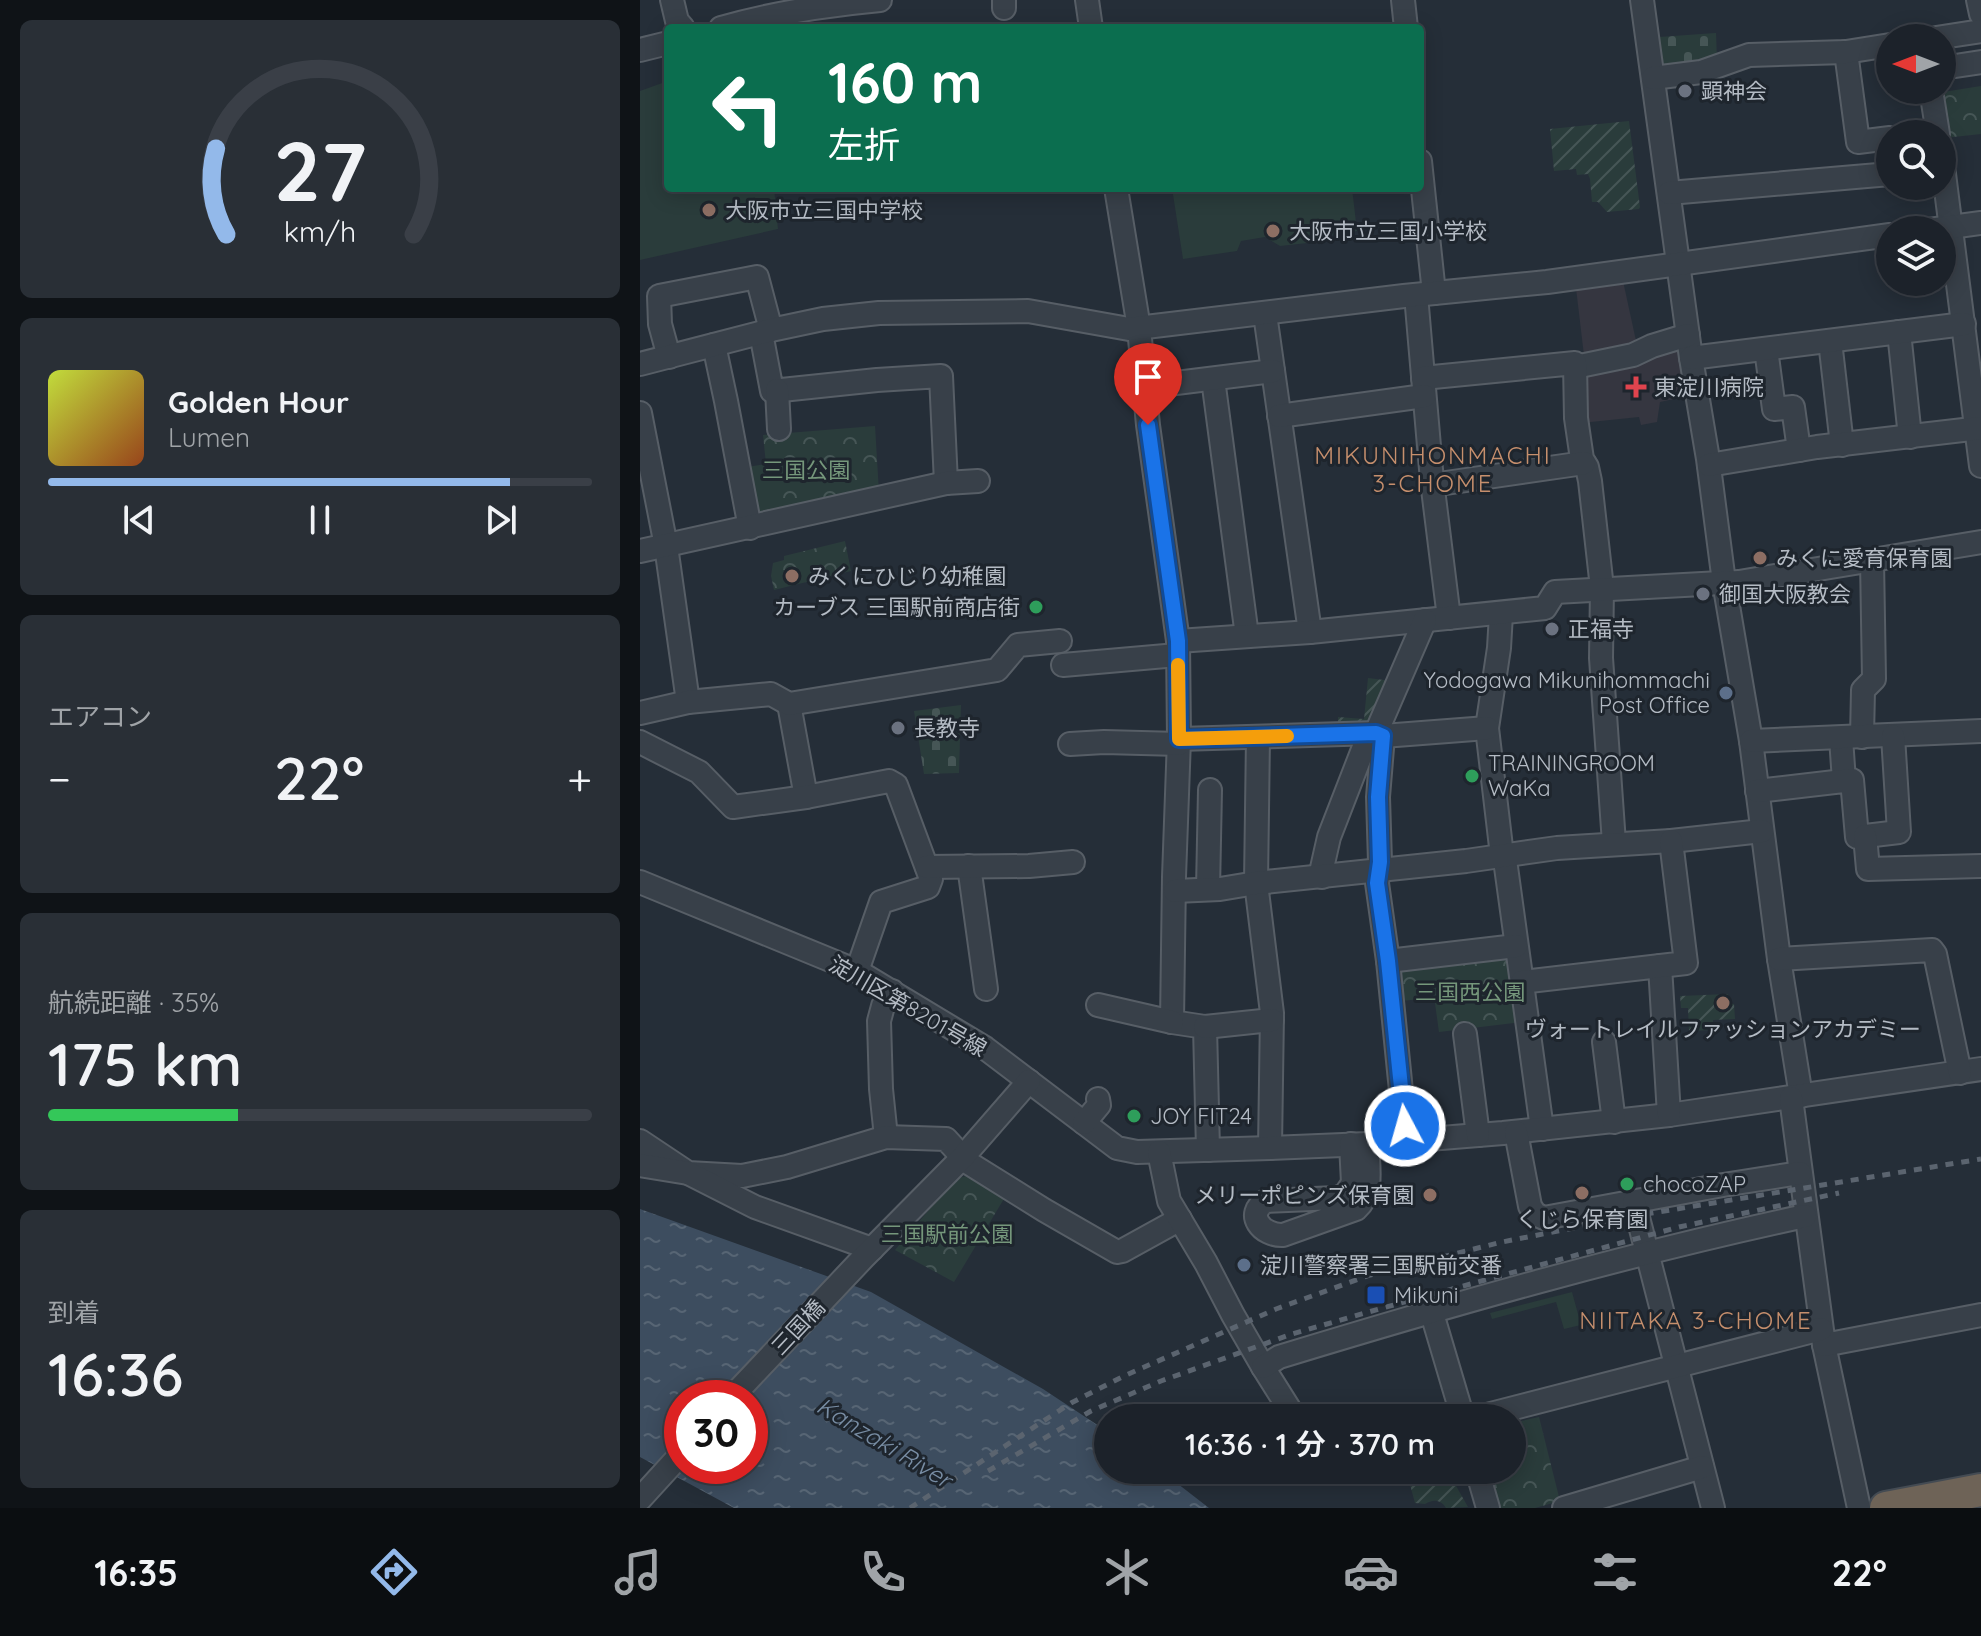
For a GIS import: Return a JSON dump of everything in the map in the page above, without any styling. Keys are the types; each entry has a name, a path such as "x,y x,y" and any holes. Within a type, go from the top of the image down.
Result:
{"highway":[{"path":"1886,1508 1981,1490"}],"street":[{"path":"672,0 680,24"},
{"path":"735,24 827,5 880,0"},
{"path":"1087,0 1090,24"},
{"path":"1403,0 1406,24"},
{"path":"1642,0 1691,358 1751,741 1796,1097 1800,1173 1822,1337 1859,1508"},
{"path":"1978,0 1981,14"},
{"path":"1956,35 1981,31"},
{"path":"640,50 664,44"},
{"path":"1653,78 1701,72 1749,55 1846,52 1876,47"},
{"path":"1846,52 1858,142 1876,140"},
{"path":"1956,66 1981,62"},
{"path":"1669,193 1876,175"},
{"path":"1117,192 1139,328 1178,648 1179,742 1172,1022"},
{"path":"1421,192 1425,294 1423,387 1449,618"},
{"path":"1956,226 1981,223"},
{"path":"640,364 823,319 879,313 1028,311 1129,329 1547,282 1876,237"},
{"path":"669,357 660,324 659,296 757,277 772,391 941,376 946,483"},
{"path":"1956,292 1964,324 1981,466"},
{"path":"1265,314 1310,632"},
{"path":"1691,358 1964,324"},
{"path":"1899,332 1910,437"},
{"path":"1575,367 1625,358 1688,335"},
{"path":"1830,341 1842,445"},
{"path":"714,345 750,528"},
{"path":"1766,349 1774,409 1793,407 1799,450"},
{"path":"1279,416 1423,387 1575,363 1576,418 1582,459 1590,481 1602,588 1602,672 1614,843"},
{"path":"1144,387 1273,371"},
{"path":"1213,379 1247,636"},
{"path":"777,390 779,429"},
{"path":"640,413 666,546 688,702"},
{"path":"1709,465 1799,450 1978,428"},
{"path":"1432,485 1584,463"},
{"path":"640,551 946,483 978,481"},
{"path":"1063,665 1247,636 1501,614 1545,608 1555,592 1739,582 1981,542"},
{"path":"1844,781 1863,690 1874,679 1872,560"},
{"path":"1501,614 1487,728 1542,1129"},
{"path":"1322,877 1329,837 1425,620"},
{"path":"640,713 688,702 771,694 789,704 997,670 1018,645 1060,641"},
{"path":"789,704 806,797"},
{"path":"1070,744 1487,728"},
{"path":"1751,741 1981,731"},
{"path":"1376,734 1377,883 1406,1141"},
{"path":"1757,791 1852,780 1857,837 1899,832 1893,736"},
{"path":"1258,737 1256,883 1272,1020 1270,1148"},
{"path":"640,742 699,772 733,807 889,781 896,785 931,879 928,887 881,902 857,971"},
{"path":"1208,889 1210,790"},
{"path":"1175,891 1614,843 1671,841 1762,831"},
{"path":"1865,836 1868,869 1981,866"},
{"path":"1522,982 1686,963 1671,841"},
{"path":"927,867 1029,866 1073,862"},
{"path":"969,866 986,989"},
{"name":"淀川区第8201号線","path":"640,882 857,971 985,1048 1117,1148 1137,1152 1359,1144 1516,1132 1669,1115 1971,1071"},
{"path":"1388,961 1516,946"},
{"path":"1779,959 1932,950 1971,1071"},
{"path":"1660,966 1669,1115"},
{"path":"886,1137 879,1021 892,991"},
{"path":"1098,1005 1205,1027 1272,1020"},
{"path":"1205,1027 1208,1150"},
{"path":"1465,1034 1478,1135"},
{"path":"1604,1042 1614,1122"},
{"name":"三国橋","path":"748,1380 962,1158 1029,1081"},
{"path":"1084,1123 1099,1105 1098,1099"},
{"path":"1516,1132 1530,1206 1538,1216 1547,1218 1800,1173"},
{"path":"640,1165 688,1173 742,1176 787,1167 886,1137 946,1139 962,1158 1117,1252 1180,1219"},
{"path":"640,1141 688,1173 755,1207 868,1253"},
{"path":"1359,1144 1367,1193 1356,1209 1283,1235 1270,1234 1260,1227 1256,1212 1261,1203 1337,1198 1349,1191 1359,1144"},
{"path":"1159,1152 1167,1196 1286,1404"},
{"path":"1634,1202 1713,1508"},
{"path":"1263,1367 1279,1357 1431,1310 1719,1234 1805,1216"},
{"path":"1431,1310 1459,1404"},
{"path":"1526,1405 1676,1366 1822,1337 1981,1315"},
{"path":"1564,1508 1702,1467"},
{"path":"641,1499 664,1473"},
{"path":"1481,1484 1488,1508"}],"shaded area":[{"name":"東淀川病院","path":"1623,281 1638,350 1585,364 1576,288"},
{"name":"東淀川病院","path":"1682,338 1693,395 1660,402 1657,422 1641,425 1639,417 1581,423 1586,369"}],"green space":[{"path":"1716,33 1717,62 1664,73 1659,37"},
{"name":"大阪市立三国中学校","path":"664,82 664,192 774,192 778,229 640,260 640,91"},
{"path":"1981,86 1981,134 1956,137 1956,120 1941,120 1939,104 1956,104 1956,90"},
{"path":"1629,121 1640,207 1607,212 1598,202 1592,202 1588,174 1577,175 1576,169 1554,171 1550,129"},
{"path":"1173,192 1352,192 1357,231 1326,236 1326,241 1280,246 1265,237 1241,241 1237,251 1183,259"},
{"name":"三国公園","path":"875,426 879,493 752,522 742,468 766,464 763,435"},
{"path":"845,541 851,571 774,590 771,576 773,563 784,560 784,556"},
{"path":"1368,678 1392,681 1375,724 1338,729 1338,717 1364,719"},
{"path":"961,705 959,773 924,774 914,711"},
{"name":"三国西公園","path":"1512,951 1522,1022 1439,1032 1435,1003 1430,998 1401,1001 1397,964"},
{"path":"1728,994 1729,1003 1734,1004 1735,1019 1713,1020 1713,1030 1689,1031 1688,1008 1681,1008 1680,996"},
{"name":"三国駅前公園","path":"970,1175 1005,1197 954,1282 895,1250 955,1179"},
{"path":"1572,1292 1581,1325 1564,1329 1556,1302 1492,1319 1490,1313"},
{"path":"1539,1417 1560,1501 1535,1508 1495,1508 1489,1484 1526,1484 1526,1420"},
{"path":"1410,1484 1455,1484 1468,1507 1446,1508 1436,1501 1415,1503"}],"water":[{"name":"Kanzaki River","path":"640,1209 871,1292 1043,1389 1094,1423 1094,1484 1178,1484 1209,1508 734,1508 690,1484 768,1484 768,1380 664,1380 664,1470 640,1457"}],"railway":[{"path":"910,1508 1071,1403 1124,1376 1276,1309 1370,1275 1502,1242 1640,1215 1981,1159"},
{"path":"988,1471 1091,1411 1161,1381 1292,1334 1679,1227 1839,1193"}],"slow traffic":[{"path":"1178,665 1179,739 1287,736"}],"place":[{"name":"顕神会","path":"1685,91"},
{"name":"大阪市立三国中学校","path":"709,210"},
{"name":"大阪市立三国小学校","path":"1273,231"},
{"name":"東淀川病院","path":"1636,387"},
{"name":"みくに愛育保育園","path":"1760,558"},
{"name":"みくにひじり幼稚園","path":"792,576"},
{"name":"御国大阪教会","path":"1703,594"},
{"name":"カーブス 三国駅前商店街","path":"1036,607"},
{"name":"正福寺","path":"1552,629"},
{"name":"Yodogawa Mikunihommachi Post Office","path":"1726,693"},
{"name":"長教寺","path":"898,728"},
{"name":"TRAININGROOM WaKa","path":"1472,776"},
{"name":"ヴォートレイルファッションアカデミー","path":"1723,1003"},
{"name":"JOY FIT24","path":"1134,1116"},
{"name":"chocoZAP","path":"1627,1184"},
{"name":"くじら保育園","path":"1582,1193"},
{"name":"メリーポピンズ保育園","path":"1430,1195"},
{"name":"淀川警察署三国駅前交番","path":"1244,1265"},
{"name":"Mikuni","path":"1376,1295"}],"district":[{"name":"MIKUNIHONMACHI 3-CHOME","path":"1433,470"},
{"name":"NIITAKA 3-CHOME","path":"1696,1321"}],"route":[{"path":"1148,425 1178,641 1179,739 1376,733 1383,736 1378,797 1380,862 1377,883 1405,1126"}]}
